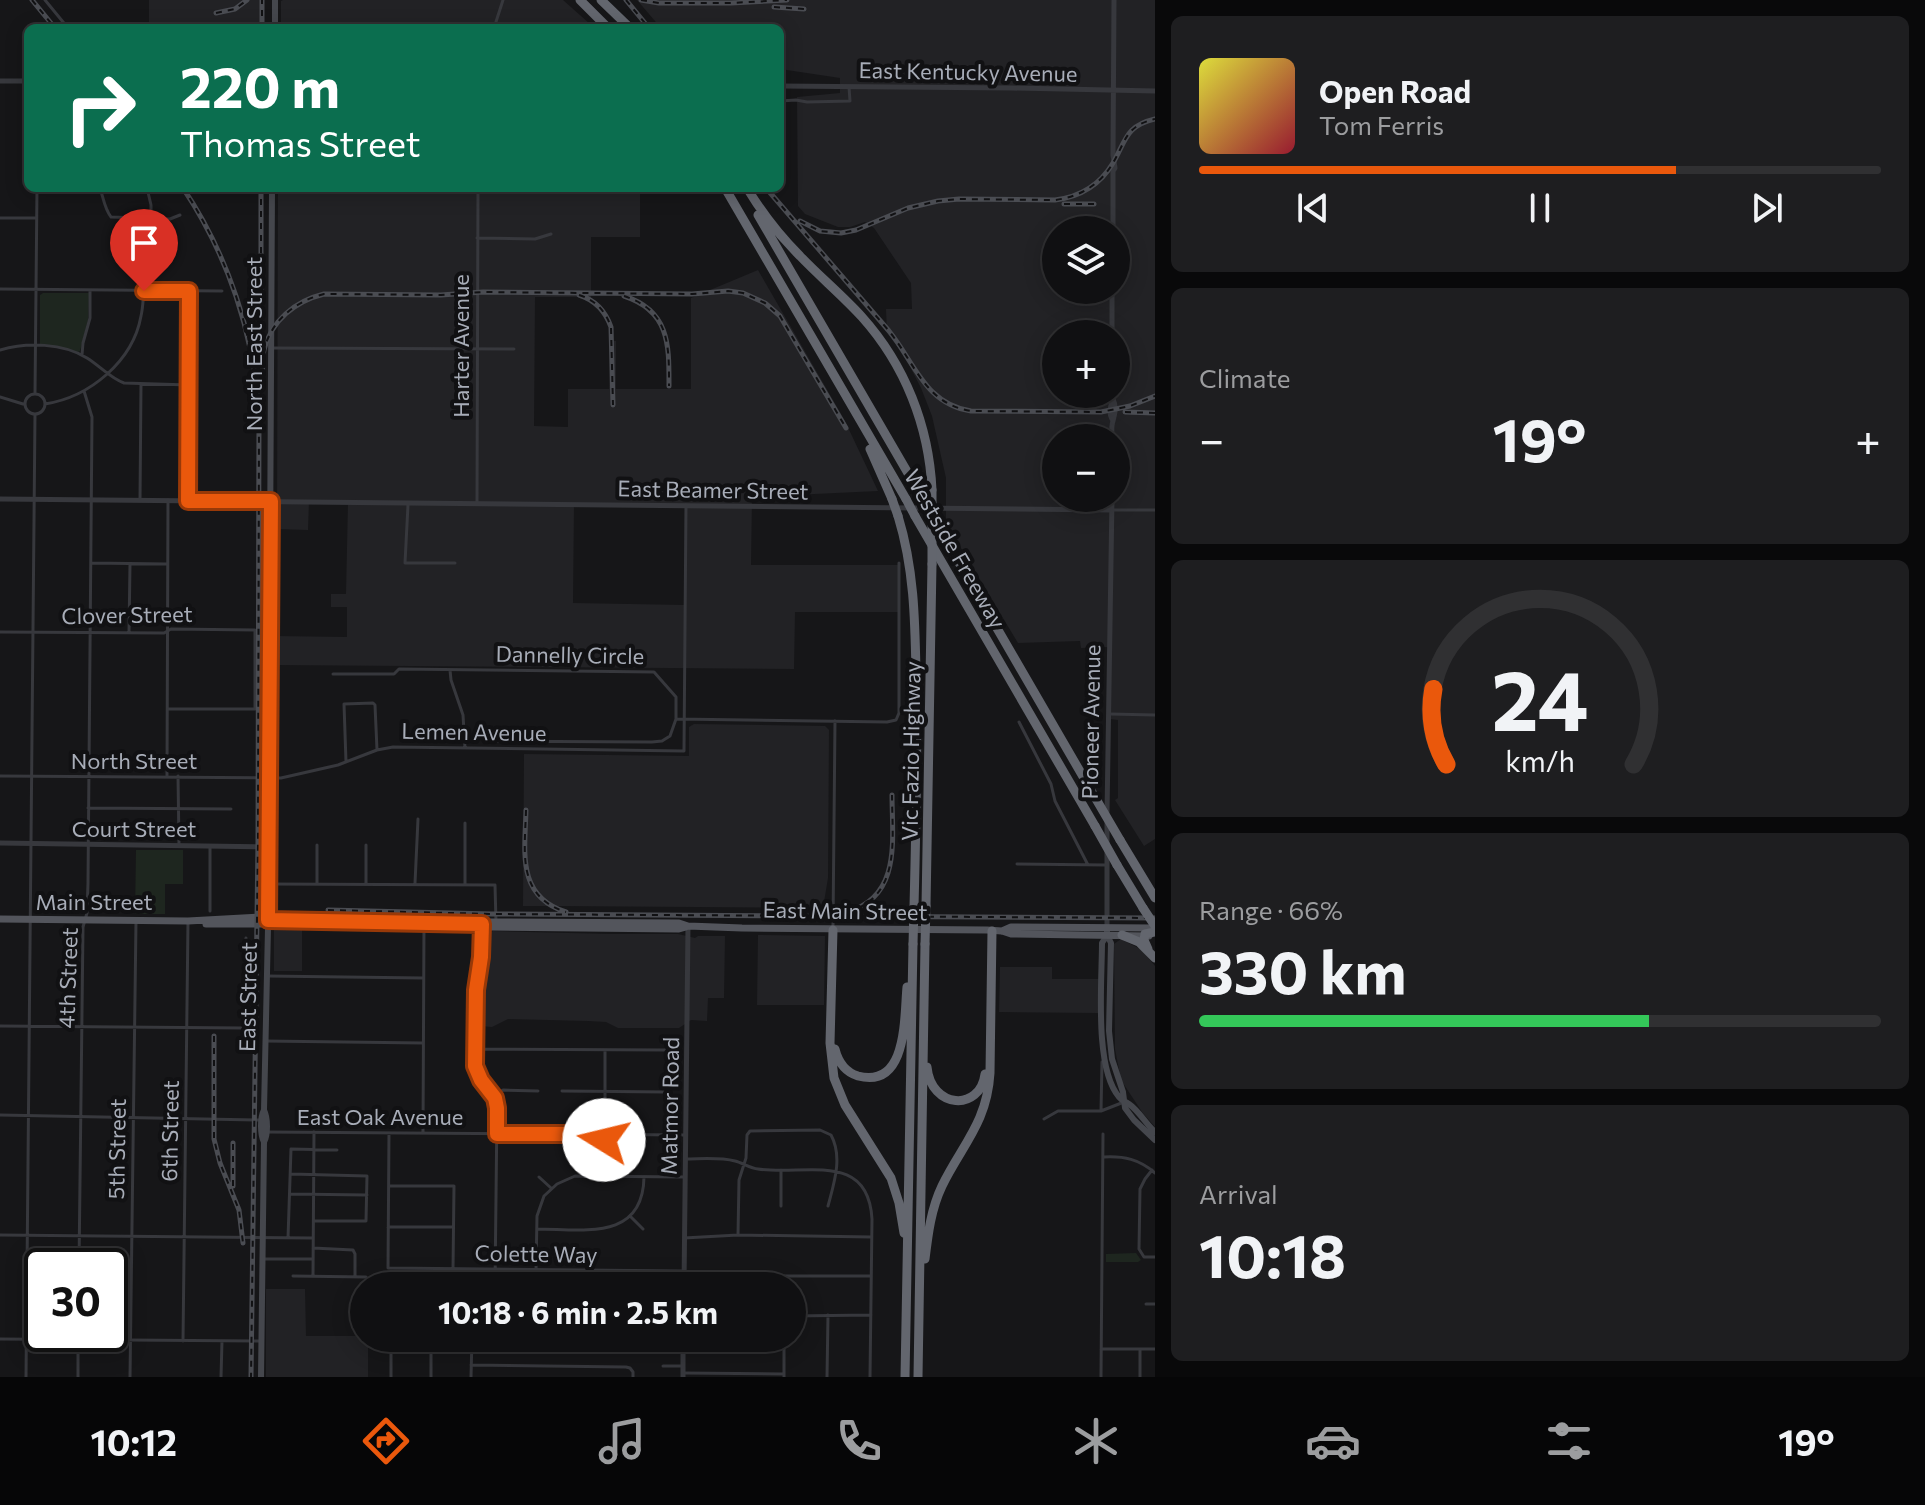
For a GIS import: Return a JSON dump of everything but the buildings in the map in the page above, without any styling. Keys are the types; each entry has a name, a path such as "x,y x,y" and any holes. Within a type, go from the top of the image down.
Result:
{"highway":[{"path":"580,0 604,24"},
{"path":"603,0 628,24"},
{"name":"Westside Freeway","path":"727,192 1095,826 1112,865 1143,908 1155,931"},
{"name":"Westside Freeway","path":"747,192 1155,898"},
{"name":"Vic Fazio Highway","path":"748,192 777,231 863,318 879,339 912,394 931,464 932,564 918,1377"},
{"name":"Vic Fazio Highway","path":"849,402 898,516 909,555 914,602 917,761 905,1377"},
{"path":"833,930 836,938 835,1050 846,1070 859,1076 883,1074 898,1058 913,944"},
{"path":"833,930 830,1043 834,1078 845,1105 885,1165 896,1190 907,1273"},
{"path":"923,1033 928,1076 935,1091 956,1101 974,1095 986,1073 994,931"},
{"path":"919,1306 934,1208 947,1177 981,1118 988,1094 994,931"},
{"path":"1152,955 1144,936 1155,931"},
{"path":"1122,935 1136,940 1152,955"}],"main road":[{"path":"275,0 275,24"},
{"name":"North East Street","path":"271,501 272,192"},
{"name":"East Street","path":"264,1142 261,1138 268,920 271,501"},
{"name":"Main Street","path":"0,919 188,921 205,920 212,915 268,920"},
{"name":"East Main Street","path":"268,920 424,924 679,923 688,926 994,931 1011,934 1155,931"},
{"name":"Main Street","path":"188,921 193,924 261,924 268,920"},
{"name":"East Main Street","path":"482,924 516,928 679,929 688,926"},
{"name":"East Main Street","path":"994,931 1011,927 1096,928 1122,935 1144,936"},
{"path":"1027,934 1031,930 1048,927"},
{"name":"Pioneer Avenue","path":"1107,931 1102,943 1103,1051 1118,1096 1131,1105 1154,1137"},
{"name":"Pioneer Avenue","path":"1107,931 1111,943 1112,1059 1125,1102"},
{"path":"1102,992 1105,993 1110,1012"},
{"path":"1102,1005 1106,1021 1110,1023"},
{"name":"East Street","path":"261,1377 264,1110"}],"street":[{"path":"45,0 65,24"},
{"path":"495,24 503,0"},
{"path":"1113,216 1114,0"},
{"path":"0,81 24,81"},
{"name":"East Kentucky Avenue","path":"784,86 1155,91"},
{"path":"784,101 850,101 849,87"},
{"path":"35,393 37,192"},
{"path":"102,192 111,217 170,219 180,215"},
{"path":"148,192 151,219"},
{"name":"Harter Avenue","path":"477,503 478,192"},
{"path":"0,218 37,218"},
{"path":"477,238 535,239 551,234"},
{"path":"0,289 222,291"},
{"path":"82,355 90,318 90,290"},
{"path":"45,404 84,391 108,374 129,348 141,318 144,291"},
{"path":"188,501 189,291"},
{"path":"0,350 23,345 59,348 82,355 124,383 189,385"},
{"path":"271,348 514,349"},
{"path":"140,500 141,384"},
{"name":"4th Street","path":"79,1248 83,930 88,845 92,417 84,391"},
{"path":"35,393 42,397 45,404 42,411 35,414 27,411 24,404 28,396 35,393"},
{"path":"0,397 24,404"},
{"path":"27,1248 35,414"},
{"name":"East Beamer Street","path":"0,499 1042,509"},
{"path":"167,776 168,500"},
{"path":"408,502 405,563 455,563"},
{"path":"684,720 686,505"},
{"name":"East Beamer Street","path":"1130,510 1155,510"},
{"name":"Pioneer Avenue","path":"1107,931 1112,865 1112,512"},
{"path":"91,563 169,564"},
{"path":"485,741 662,741 670,736 676,719 896,720 899,713 899,563"},
{"path":"129,633 130,564"},
{"name":"Clover Street","path":"0,632 255,630 255,709 168,709"},
{"name":"Dannelly Circle","path":"333,674 394,674 399,669 654,672 676,697 676,719"},
{"path":"450,669 463,715 465,748"},
{"path":"346,762 344,704 375,705 377,750"},
{"path":"1110,714 1155,715"},
{"name":"Lemen Avenue","path":"268,778 291,776 393,747 684,751 684,720"},
{"path":"833,930 835,721"},
{"path":"1019,722 1088,865"},
{"path":"496,748 497,741"},
{"path":"591,742 591,750"},
{"name":"North Street","path":"0,776 268,778"},
{"path":"178,776 179,845"},
{"path":"88,808 231,809"},
{"path":"415,885 418,819"},
{"path":"465,823 465,885"},
{"name":"Court Street","path":"0,843 267,847"},
{"path":"317,845 317,884"},
{"path":"366,845 366,884"},
{"path":"210,846 212,915"},
{"path":"1017,864 1112,865"},
{"path":"267,884 495,885 496,922"},
{"name":"5th Street","path":"130,1377 136,921"},
{"name":"6th Street","path":"183,1341 188,921"},
{"path":"423,1133 424,924"},
{"path":"482,924 475,1049 476,1071 493,1095 497,1108 495,1269"},
{"name":"Matmor Road","path":"684,1271 688,926"},
{"path":"0,1026 244,1028 246,938"},
{"path":"267,976 424,978"},
{"path":"265,1041 423,1043"},
{"path":"475,1049 667,1050"},
{"path":"605,1050 605,1176"},
{"path":"1101,1111 1103,1051"},
{"path":"493,1095 503,1090 538,1091"},
{"path":"562,1091 666,1092"},
{"path":"1044,1119 1058,1111 1101,1111 1125,1102"},
{"path":"0,1115 262,1120"},
{"path":"738,1235 739,1180 750,1131 827,1132 834,1140 838,1155 828,1206"},
{"name":"East Oak Avenue","path":"266,1132 685,1135"},
{"path":"313,1276 314,1132"},
{"path":"389,1133 388,1227 453,1227"},
{"path":"1101,1377 1103,1134"},
{"path":"288,1238 291,1149 337,1150"},
{"path":"1104,1157 1129,1158 1153,1172 1140,1189 1139,1249 1144,1257 1155,1257"},
{"path":"685,1159 722,1159 758,1169 836,1171 859,1182 869,1198 872,1219 870,1377"},
{"path":"781,1170 781,1206"},
{"path":"291,1174 367,1176 364,1222 314,1221"},
{"path":"539,1177 551,1189"},
{"path":"537,1229 605,1229 618,1225 630,1216 640,1202 644,1177"},
{"path":"536,1270 537,1216 541,1202 551,1189 569,1178 685,1177"},
{"path":"389,1186 454,1186 453,1269"},
{"path":"290,1194 367,1195"},
{"path":"630,1216 643,1229"},
{"name":"Colette Way","path":"388,1227 388,1268 684,1271"},
{"path":"0,1235 313,1238"},
{"path":"684,1238 738,1235 871,1237"},
{"path":"313,1248 353,1250 355,1272"},
{"path":"262,1258 312,1259"},
{"path":"293,1276 350,1277"},
{"path":"806,1276 871,1276"},
{"path":"1146,1304 1155,1304"},
{"path":"827,1377 828,1315"},
{"path":"806,1316 871,1315"},
{"path":"0,1339 24,1340"},
{"path":"130,1340 262,1341"},
{"path":"221,1377 222,1341"},
{"path":"1101,1349 1155,1349"},
{"path":"1140,1349 1140,1377"},
{"path":"26,1352 26,1377"},
{"path":"78,1352 78,1377"},
{"path":"391,1352 391,1377"},
{"path":"431,1352 431,1377"},
{"path":"471,1352 471,1377"},
{"path":"663,1366 683,1372 784,1376 784,1352"},
{"path":"471,1365 626,1367 633,1372 633,1377"}],"shaded area":[{"path":"149,0 262,0 262,24 149,24"},
{"path":"563,0 590,24 281,24 281,1"},
{"path":"637,0 1155,0 1155,839 1144,846 1115,800 1118,798 1118,720 1110,719 1110,647 1081,648 1080,641 1018,643 946,523 946,478 932,416 904,355 887,333 886,309 912,309 911,283 874,228 865,222 838,227 805,214 798,206 797,97 840,93 840,78 784,70 784,24 658,24"},
{"path":"278,192 640,192 640,237 591,237 591,297 535,297 534,426 568,427 568,389 609,389 610,341 616,341 616,389 691,389 691,298 758,270 844,419 878,491 752,497 751,565 899,565 898,612 795,612 794,669 274,665 274,636 347,637 347,607 331,607 331,594 346,594 348,502 309,501 308,530 277,529","holes":["574,504 686,505 685,605 573,603"]},
{"path":"89,293 88,320 80,351 40,344 40,295"},
{"path":"694,724 825,726 829,730 828,878 823,908 523,906 524,754 689,756 689,727"},
{"path":"136,850 183,850 183,884 165,884 165,914 135,914"},
{"path":"278,926 302,926 302,971 274,971 274,929"},
{"path":"493,931 678,934 695,938 725,936 724,998 708,998 707,1021 691,1020 679,1028 618,1028 606,1022 508,1019 492,1027 481,1026 481,988 487,934"},
{"path":"758,935 825,936 824,1005 757,1005"},
{"path":"1121,939 1142,950 1155,966 1155,1127 1121,1080 1115,1049 1114,944"},
{"path":"1000,967 1052,967 1052,979 1099,979 1099,1013 999,1012"},
{"path":"1136,1253 1141,1260 1138,1262 1106,1262 1106,1254"},
{"path":"266,1289 305,1289 306,1336 350,1336 350,1352 368,1352 368,1377 266,1377"}],"railway":[{"path":"32,0 52,24"},
{"path":"216,13 235,9 247,0"},
{"path":"262,0 262,24"},
{"path":"626,0 646,24"},
{"path":"641,0 659,3 787,0"},
{"path":"774,7 804,9"},
{"path":"800,221 820,231 841,233 856,230 908,208 938,201 1055,200 1072,196 1102,178 1132,130 1155,119"},
{"path":"185,192 213,240 236,296 251,354 259,414 258,841 251,1377"},
{"path":"261,192 261,349"},
{"path":"769,192 889,331 922,380 942,400 955,407 971,411 1101,412 1130,406 1155,396"},
{"path":"1064,204 1094,204"},
{"path":"262,377 264,350 278,321 294,307 324,294 692,294 728,291 743,293 765,303 780,316 846,428"},
{"path":"579,295 599,306 611,327 613,405"},
{"path":"624,296 650,311 664,331 669,386"},
{"path":"1125,412 1155,413"},
{"path":"847,912 865,904 877,894 885,880 892,847 892,795"},
{"path":"526,810 525,857 531,884 550,905 566,912"},
{"path":"328,910 492,914 1155,918"},
{"path":"214,1036 214,1139 239,1210 243,1243"},
{"path":"233,1143 233,1186"}],"route":[{"path":"144,291 189,291 188,501 271,501 268,920 482,924 476,990 475,1066 495,1098 497,1134 604,1134 604,1140"}]}
